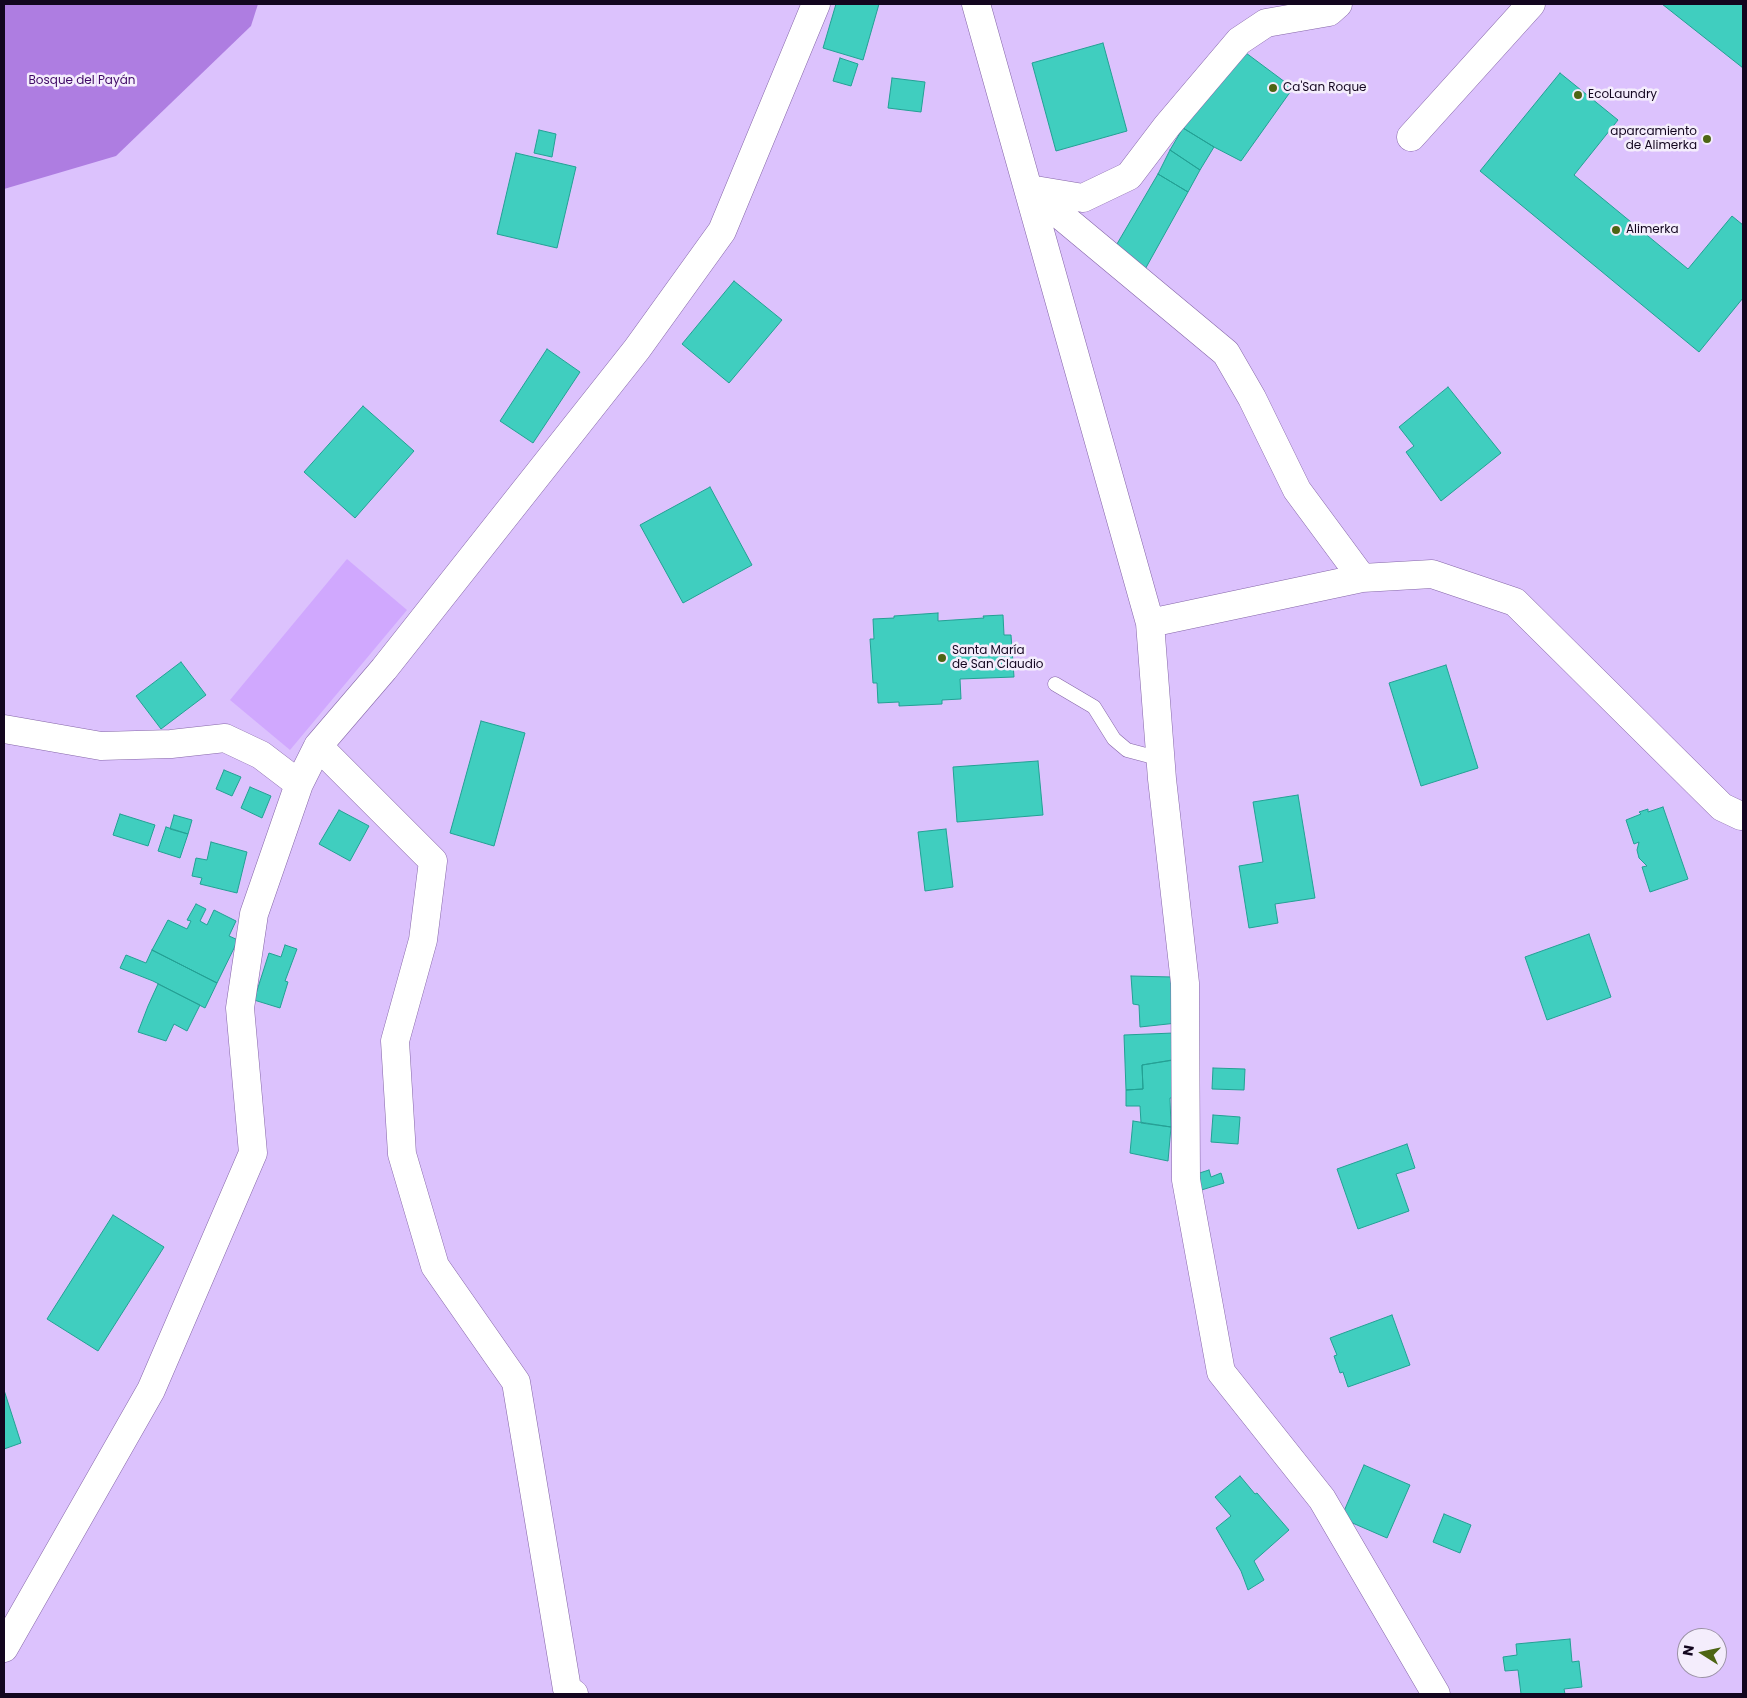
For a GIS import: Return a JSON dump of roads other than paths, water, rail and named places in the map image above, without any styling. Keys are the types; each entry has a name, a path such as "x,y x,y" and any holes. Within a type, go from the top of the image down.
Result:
{"street":[{"path":"4,1648 151,1390 253,1153 240,1008 254,914 299,784 318,746 384,669 637,349 722,232 816,4"},
{"path":"976,4 1150,623 1161,759 1185,983 1186,1180 1221,1372 1322,1499 1436,1694"},
{"path":"1029,189 1084,198 1129,176 1167,126 1239,41 1266,23 1329,12 1338,4"},
{"path":"1411,137 1530,4"},
{"path":"1029,189 1226,353 1252,398 1297,490 1362,578"},
{"path":"1150,623 1362,578 1432,574 1515,602 1722,807 1741,816 1743,815"},
{"path":"4,729 101,746 171,744 225,738 261,755 299,784"},
{"path":"318,746 433,862 422,940 395,1041 402,1154 435,1266 516,1382 569,1693"}],"lane":[{"path":"1055,684 1094,707 1114,739 1127,750 1161,759"}],"place":[{"name":"Ca'San Roque","path":"1273,88"},
{"name":"EcoLaundry","path":"1578,95"},
{"name":"aparcamiento de Alimerka","path":"1707,139"},
{"name":"Alimerka","path":"1616,230"},
{"name":"Santa María de San Claudio","path":"942,658"}],"park label":[{"name":"Bosque del Payán","path":"82,81"}]}
